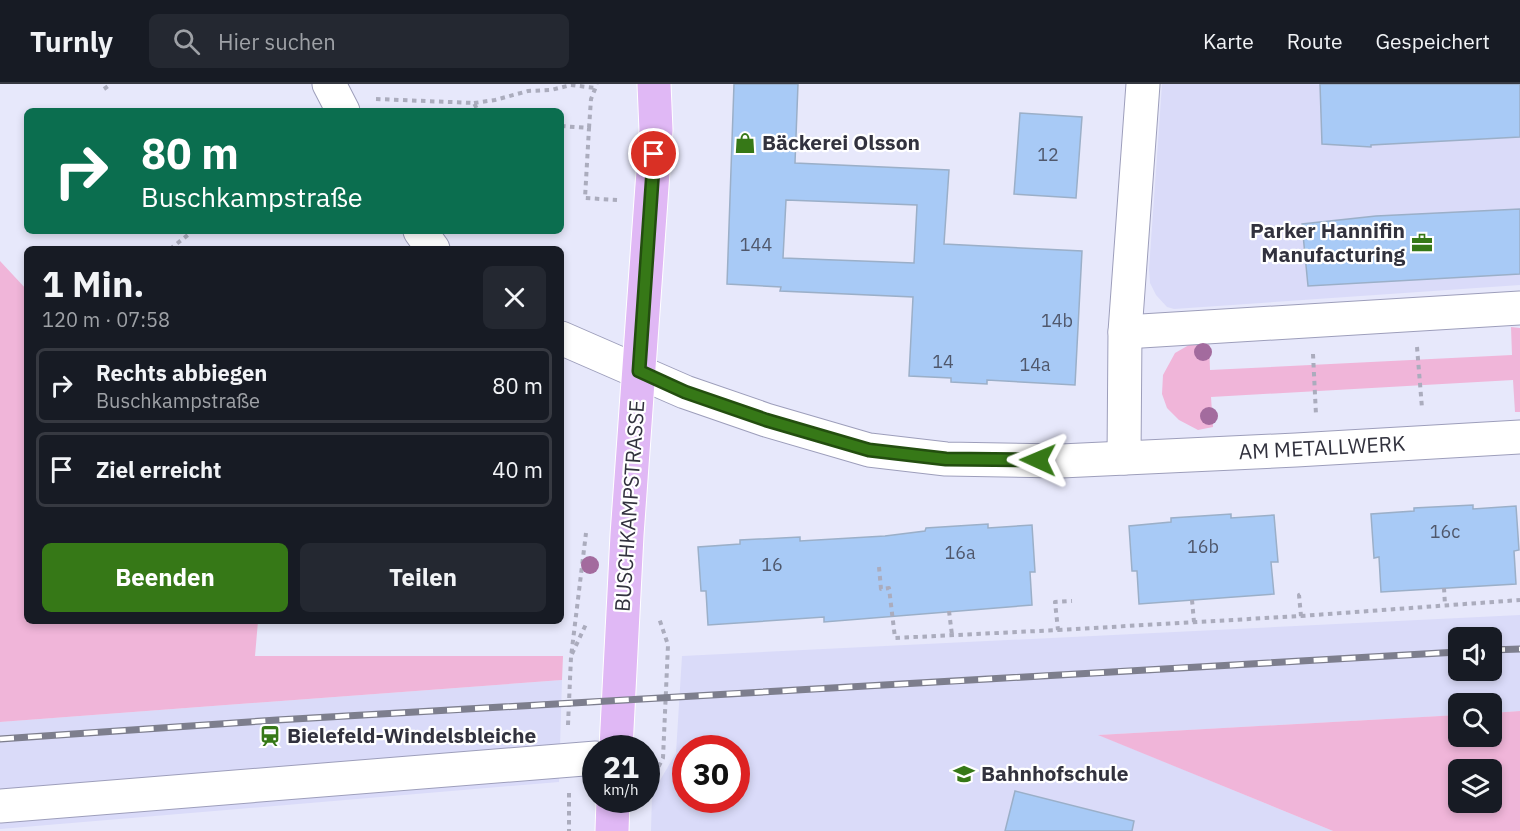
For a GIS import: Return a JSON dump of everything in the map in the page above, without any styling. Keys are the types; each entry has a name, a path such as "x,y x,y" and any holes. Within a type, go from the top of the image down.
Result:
{"main road":[{"name":"BUSCHKAMPSTRASSE","path":"617,735 656,130 654,84"},
{"path":"612,831 613,813"}],"street":[{"path":"329,84 341,108"},
{"path":"1124,458 1125,332 1143,84"},
{"path":"1125,332 1520,308"},
{"name":"AM METALLWERK","path":"564,339 685,392 766,420 869,450 946,459 1061,461 1520,437"},
{"path":"0,806 582,759"}],"path":[{"path":"104,90 111,84"},
{"path":"373,99 474,103 528,91 551,90 572,85 596,86 591,99 585,198 651,201"},
{"path":"474,103 476,108"},
{"path":"564,126 589,128"},
{"path":"174,246 189,234"},
{"path":"1418,359 1421,385"},
{"path":"1313,365 1315,391"},
{"path":"570,657 586,533"},
{"path":"879,567 881,589 889,588 895,638 1300,616 1520,600"},
{"path":"1444,588 1445,605"},
{"path":"1300,616 1299,595 1303,594"},
{"path":"1192,600 1194,622"},
{"path":"1058,630 1055,602 1072,601"},
{"path":"949,611 952,635"},
{"path":"660,764 663,758 668,645 663,627"}],"shaded area":[{"path":"1162,84 1520,84 1520,285 1174,309 1167,307 1156,295 1150,283 1149,269"},
{"path":"0,261 24,287 24,624 258,624 255,656 563,656 562,680 0,722"},
{"path":"1511,327 1520,328 1520,412 1515,412 1513,380 1211,397 1213,427 1198,430 1179,420 1167,408 1162,394 1163,375 1175,353 1189,345 1209,341 1210,370 1512,355"},
{"path":"1520,615 1520,711 1502,712 1502,693 1448,693 1448,716 1099,735 1333,831 651,831 651,813 660,813 660,780 672,760 672,813 750,813 750,735 677,735 682,656"},
{"path":"562,680 559,782 0,829 0,722"},
{"path":"1520,711 1520,831 1333,831 1098,735 1448,716 1448,747 1502,747 1502,712"}],"building":[{"path":"734,84 798,84 795,163 949,170 944,244 1082,251 1075,385 987,380 987,384 951,382 951,378 909,376 913,297 780,291 781,287 727,284","holes":["786,200 917,205 914,263 783,258"]},
{"path":"1320,84 1520,84 1520,137 1371,145 1371,147 1322,144"},
{"path":"1020,113 1082,117 1076,198 1014,194"},
{"path":"1520,209 1520,274 1308,286 1302,224 1376,216"},
{"path":"1473,505 1473,509 1516,506 1519,550 1514,551 1516,584 1381,592 1379,557 1374,558 1371,514 1414,511 1414,508"},
{"path":"1231,514 1231,518 1274,515 1278,562 1271,562 1274,594 1139,604 1137,571 1132,571 1129,526 1171,522 1171,518"},
{"path":"988,524 988,528 1032,525 1035,572 1030,572 1032,605 824,622 824,617 708,625 706,591 701,591 698,547 740,544 740,540 800,537 800,541 885,536 925,531 926,528"},
{"path":"1015,791 1134,821 1132,831 1005,831"}],"railway":[{"path":"1502,650 1520,649"},
{"path":"0,739 277,720 1448,653"}],"place":[{"name":"Bäckerei Olsson","path":"745,143"},
{"name":"Parker Hannifin Manufacturing","path":"1422,243"},
{"name":"Bielefeld-Windelsbleiche","path":"270,736"},
{"name":"Bahnhofschule","path":"964,774"}],"route":[{"path":"654,154 639,371 685,392 766,420 869,450 946,459 1038,460"}]}
